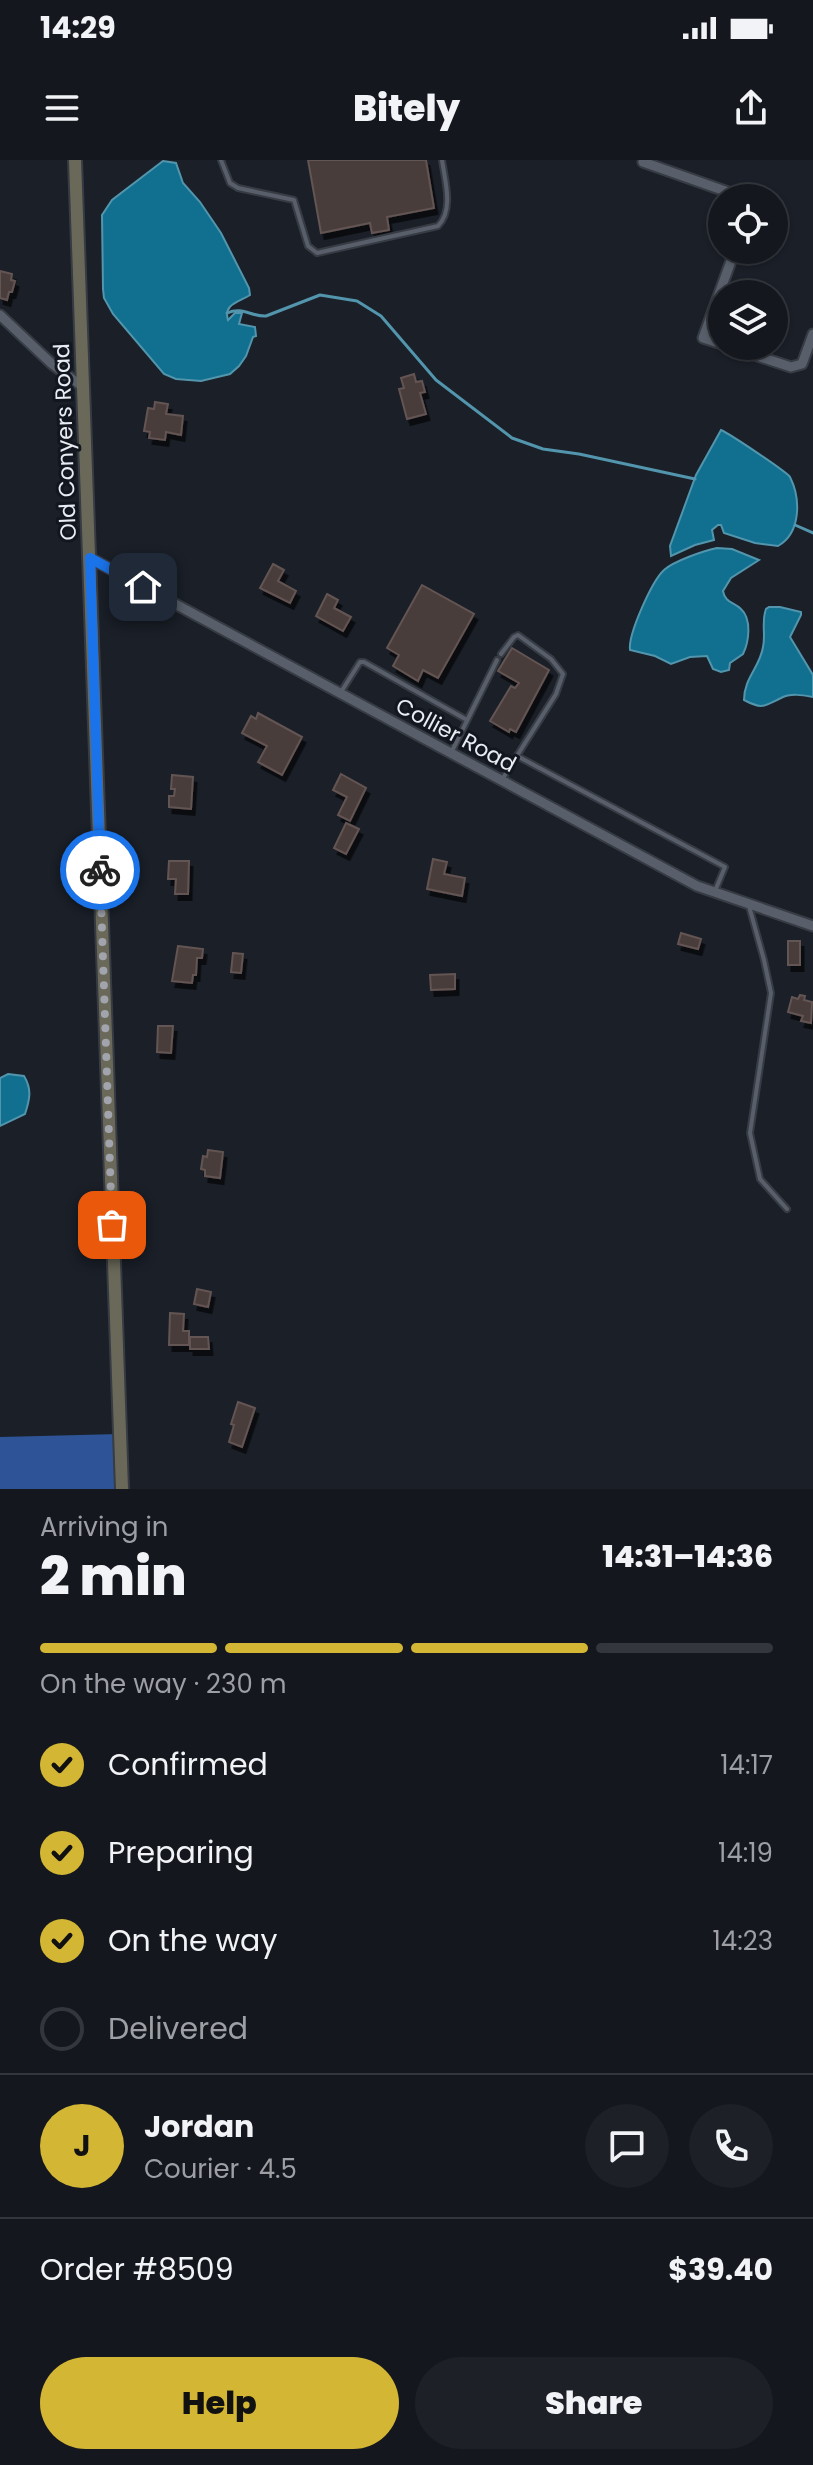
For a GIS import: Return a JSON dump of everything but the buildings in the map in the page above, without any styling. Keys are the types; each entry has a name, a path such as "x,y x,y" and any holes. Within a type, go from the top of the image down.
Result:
{"street":[{"name":"Old Conyers Road","path":"75,160 122,1489"},
{"path":"643,162 708,185"},
{"path":"0,315 52,364 83,387"},
{"path":"770,360 791,367 802,364 813,334"},
{"name":"Collier Road","path":"90,558 697,886 813,926"}],"lane":[{"path":"221,160 230,183 238,188 294,200 308,246 317,253 438,226 448,210 442,160"},
{"path":"225,169 230,161"},
{"path":"501,654 518,635 551,659 563,674 556,694 501,780"},
{"path":"451,753 497,660"},
{"path":"340,693 360,662 364,662 467,720"},
{"path":"517,756 725,867 715,892"},
{"path":"748,904 771,993 750,1133 760,1179 787,1209"}],"shaded area":[{"path":"163,161 176,163 183,183 221,233 249,288 250,295 233,304 227,315 228,320 235,313 242,313 239,324 255,327 256,336 246,356 230,374 201,381 176,379 164,374 113,314 104,298 102,215 112,200"},
{"path":"721,430 790,477 796,495 795,524 786,540 778,546 755,543 724,533 718,525 712,530 714,540 671,556 670,546 696,475"},
{"path":"717,548 732,549 759,560 731,578 723,591 747,619 748,637 743,654 730,663 729,670 721,672 713,669 707,656 690,657 671,664 655,656 630,650 642,608 664,570 689,557"},
{"path":"769,607 801,612 790,637 813,675 813,697 789,695 763,706 744,700 761,654 765,614"},
{"path":"8,1074 24,1076 29,1099 25,1114 0,1126 0,1078"},
{"path":"119,1434 122,1489 0,1489 0,1437"}],"waterway":[{"path":"227,313 242,311 266,316 320,295 357,301 381,316 436,380 512,438 543,449 695,479"},
{"path":"795,525 813,533"}],"way so far":[{"path":"100,870 112,1225"}],"route":[{"path":"100,870 90,558 143,587"}]}
